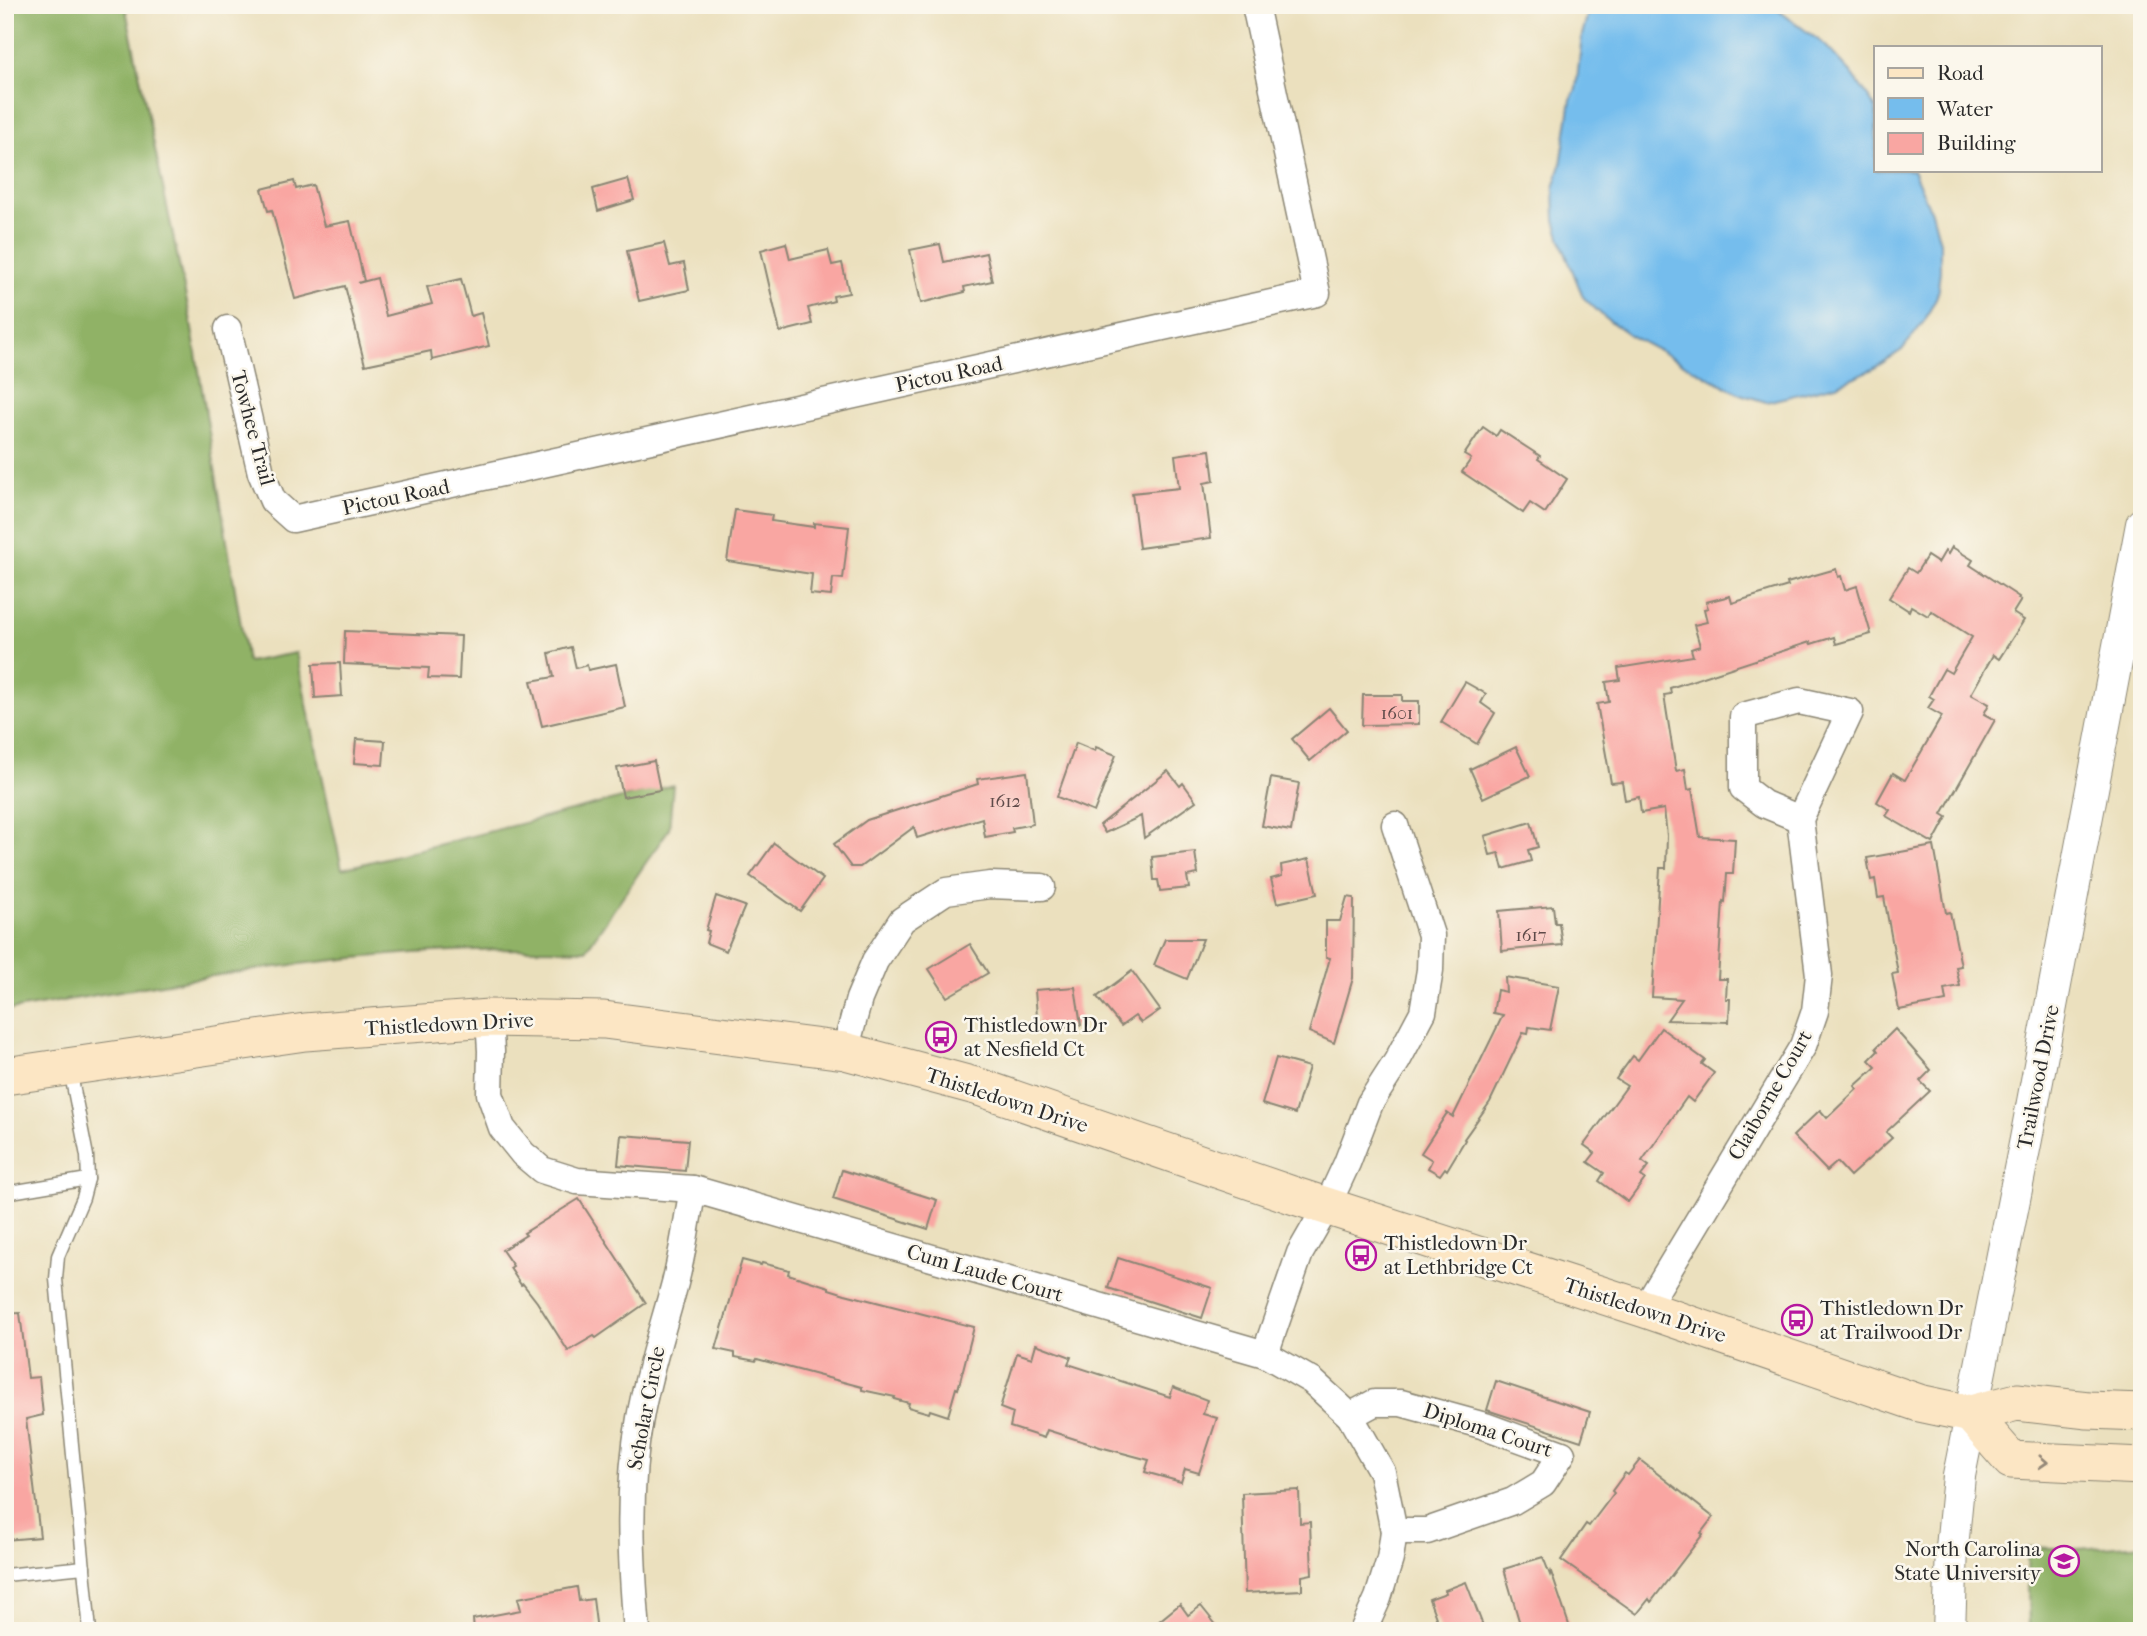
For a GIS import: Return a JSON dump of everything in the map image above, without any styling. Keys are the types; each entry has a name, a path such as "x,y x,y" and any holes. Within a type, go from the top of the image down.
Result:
{"main road":[{"name":"Thistledown Drive","path":"5,1076 305,1032 489,1018 604,1020 845,1052 979,1087 1295,1196 1645,1309 1919,1403 1971,1414"},
{"path":"2142,1412 2088,1410 2017,1402 1971,1414 2011,1460 2142,1466"}],"street":[{"name":"Pictou Road","path":"293,519 1317,293 1255,5"},
{"name":"Towhee Trail","path":"228,329 261,473 273,501 293,519"},
{"name":"Trailwood Drive","path":"1949,1631 1957,1490 2142,524"},
{"path":"1799,701 1850,712 1800,819 1764,804 1744,788 1743,716 1799,701"},
{"name":"Claiborne Court","path":"1645,1309 1803,1046 1815,1011 1819,975 1800,819"},
{"path":"1265,1354 1300,1253 1327,1206 1352,1152 1370,1103 1397,1061 1423,1012 1430,970 1431,936 1395,825"},
{"path":"845,1052 859,999 875,961 902,920 946,891 990,885 1042,887"},
{"name":"Cum Laude Court","path":"489,1018 490,1094 502,1128 523,1154 542,1170 577,1181 693,1189 1265,1354 1312,1381 1350,1416 1382,1472 1394,1531 1385,1581 1363,1631"},
{"name":"Scholar Circle","path":"637,1631 631,1502 634,1461 648,1378 676,1281 693,1189"},
{"name":"Diploma Court","path":"1350,1416 1374,1403 1401,1403 1485,1426 1562,1454 1543,1483 1513,1501 1427,1531 1394,1531"}],"lane":[{"path":"69,1066 87,1156 88,1178 83,1198 58,1256 56,1279 90,1631"},
{"path":"5,1193 88,1178"},
{"path":"5,1575 84,1567"}],"green space":[{"path":"5,5 125,5 190,317 247,662 296,653 342,869 673,785 669,829 586,950 440,951 367,957 222,975 5,1011"},
{"path":"2142,1544 2142,1631 2029,1631 2027,1547 2078,1549"}],"water":[{"path":"1590,5 1771,5 1825,45 1852,74 1874,105 1874,172 1914,172 1934,219 1940,242 1937,296 1925,320 1902,350 1873,369 1836,385 1766,402 1740,394 1631,336 1604,317 1583,297 1555,220 1554,188 1561,165 1571,99 1576,89 1582,35"}],"building":[{"path":"628,179 634,200 598,211 593,189"},
{"path":"294,181 296,189 313,185 324,226 350,221 364,281 358,283 377,278 386,316 432,304 427,287 461,279 471,316 481,313 489,346 432,360 431,351 365,365 345,286 295,299 272,210 268,211 262,189"},
{"path":"664,243 670,266 684,263 689,290 639,301 627,251"},
{"path":"786,243 790,259 828,250 832,265 842,263 849,293 833,296 834,301 808,308 812,324 780,332 761,250"},
{"path":"940,244 944,262 986,253 992,281 964,287 965,292 921,303 910,250"},
{"path":"1483,427 1496,436 1500,430 1540,456 1538,459 1567,479 1545,513 1530,503 1523,513 1462,472 1471,459 1464,455"},
{"path":"1210,450 1214,481 1204,483 1211,538 1139,548 1132,493 1179,488 1175,455"},
{"path":"735,510 772,515 771,521 814,527 814,523 849,527 843,579 833,578 831,596 810,594 812,574 727,561"},
{"path":"1952,547 1973,560 1970,565 2019,597 2021,600 2013,613 2024,620 1999,659 1993,655 1971,694 1989,704 1984,714 1995,720 1942,814 1947,817 1933,843 1886,816 1890,810 1877,802 1893,773 1905,780 1942,716 1928,708 1934,699 1929,696 1944,669 1951,673 1972,637 1931,611 1928,616 1911,606 1909,611 1889,598 1908,568 1916,573 1927,556 1938,563 1945,551 1948,554"},
{"path":"1836,569 1845,590 1857,586 1871,634 1836,644 1834,637 1811,644 1810,642 1670,688 1671,694 1664,695 1676,771 1685,769 1688,790 1692,789 1700,837 1735,839 1733,874 1727,874 1725,902 1723,901 1718,979 1727,979 1729,1022 1667,1020 1682,999 1652,997 1660,868 1666,868 1664,809 1641,813 1639,797 1625,800 1622,782 1611,783 1597,704 1609,702 1606,682 1620,680 1618,668 1693,656 1691,649 1700,646 1694,625 1707,622 1704,609 1708,608 1706,602 1730,596 1732,603"},
{"path":"345,631 461,636 459,679 428,678 429,668 344,664"},
{"path":"571,647 576,668 587,665 588,670 616,664 625,707 542,726 531,681 554,677 549,653"},
{"path":"340,663 342,696 315,698 313,664"},
{"path":"1465,682 1486,694 1481,703 1495,713 1477,744 1441,722"},
{"path":"1363,695 1402,695 1402,701 1419,701 1419,724 1362,725"},
{"path":"1329,708 1347,730 1310,761 1292,739"},
{"path":"356,739 385,741 383,765 354,763"},
{"path":"1076,743 1095,751 1096,747 1116,755 1094,812 1057,797"},
{"path":"1516,747 1530,776 1483,798 1470,769"},
{"path":"654,761 660,790 623,797 617,768"},
{"path":"1168,771 1180,786 1183,783 1196,801 1144,838 1141,816 1105,833 1100,825"},
{"path":"1027,772 1033,824 1012,828 1013,832 985,837 982,818 917,838 914,827 860,867 851,867 834,844 867,820 978,784 977,779"},
{"path":"1271,778 1299,783 1291,831 1262,826"},
{"path":"1531,822 1538,847 1528,850 1531,861 1503,869 1499,853 1490,855 1485,836"},
{"path":"774,843 823,879 800,911 750,876"},
{"path":"1934,846 1946,913 1950,912 1961,966 1956,967 1960,986 1944,989 1946,1001 1899,1010 1892,974 1898,973 1884,897 1878,898 1875,879 1871,880 1867,858"},
{"path":"1195,852 1198,874 1187,876 1189,888 1160,891 1158,880 1154,880 1152,857"},
{"path":"1309,859 1317,894 1277,903 1271,879 1282,876 1281,865"},
{"path":"716,896 745,906 726,951 706,943 709,931 706,930"},
{"path":"1347,897 1354,898 1353,978 1334,1043 1309,1032 1330,958 1326,957 1326,921 1340,921"},
{"path":"1553,906 1562,945 1502,951 1499,911"},
{"path":"1165,939 1203,939 1187,979 1154,965"},
{"path":"970,944 988,973 947,997 929,969"},
{"path":"1132,971 1160,1010 1141,1023 1135,1016 1121,1026 1097,997"},
{"path":"1505,977 1559,986 1550,1030 1529,1027 1528,1034 1523,1033 1490,1102 1464,1139 1447,1170 1445,1168 1440,1175 1428,1168 1432,1160 1421,1153 1447,1113 1453,1117 1503,1015 1493,1013 1497,990 1506,992"},
{"path":"1075,987 1081,1025 1038,1030 1035,990"},
{"path":"1661,1028 1705,1060 1702,1064 1714,1073 1693,1102 1687,1097 1642,1161 1649,1166 1641,1176 1645,1179 1628,1202 1599,1181 1604,1173 1588,1162 1595,1153 1584,1145 1627,1086 1616,1079 1633,1056 1638,1060"},
{"path":"1895,1029 1931,1070 1920,1081 1930,1091 1886,1132 1892,1138 1850,1176 1837,1162 1827,1171 1793,1136 1820,1110 1827,1118 1857,1089 1855,1086 1876,1067 1869,1060 1878,1051 1876,1048"},
{"path":"1276,1058 1309,1067 1295,1114 1262,1104"},
{"path":"621,1135 688,1140 685,1171 618,1165"},
{"path":"842,1170 937,1200 928,1229 833,1199"},
{"path":"579,1199 646,1303 596,1338 594,1336 568,1351 537,1302 523,1284 521,1285 502,1250"},
{"path":"1118,1258 1212,1288 1202,1318 1108,1288"},
{"path":"742,1260 789,1270 788,1274 845,1294 974,1327 948,1416 908,1407 909,1403 862,1390 862,1387 757,1359 735,1357 735,1353 716,1349"},
{"path":"20,1313 28,1378 39,1377 43,1415 26,1419 40,1537 5,1540 5,1314"},
{"path":"1036,1344 1071,1357 1068,1364 1170,1397 1173,1387 1207,1400 1203,1414 1217,1418 1199,1473 1185,1469 1181,1482 1145,1472 1149,1460 1047,1430 1044,1438 1010,1427 1013,1413 1000,1408 1017,1353 1032,1358"},
{"path":"1496,1381 1590,1412 1581,1441 1487,1410"},
{"path":"1640,1460 1713,1517 1651,1602 1649,1599 1637,1614 1561,1560 1586,1524 1589,1526 1614,1493 1612,1491 1625,1473 1628,1475"},
{"path":"1299,1490 1300,1523 1310,1522 1312,1574 1302,1576 1302,1590 1245,1593 1242,1493"},
{"path":"1543,1557 1550,1575 1551,1572 1571,1631 1522,1631 1504,1569"},
{"path":"1466,1582 1485,1631 1441,1631 1429,1599"},
{"path":"577,1587 579,1601 593,1599 597,1631 474,1631 473,1619 521,1610 518,1598"},
{"path":"1180,1604 1188,1615 1201,1606 1221,1631 1147,1631"}],"place":[{"name":"Thistledown Dr at Nesfield Ct","path":"941,1037"},
{"name":"Thistledown Dr at Lethbridge Ct","path":"1361,1255"},
{"name":"Thistledown Dr at Trailwood Dr","path":"1797,1320"},
{"name":"North Carolina State University","path":"2064,1561"}]}
